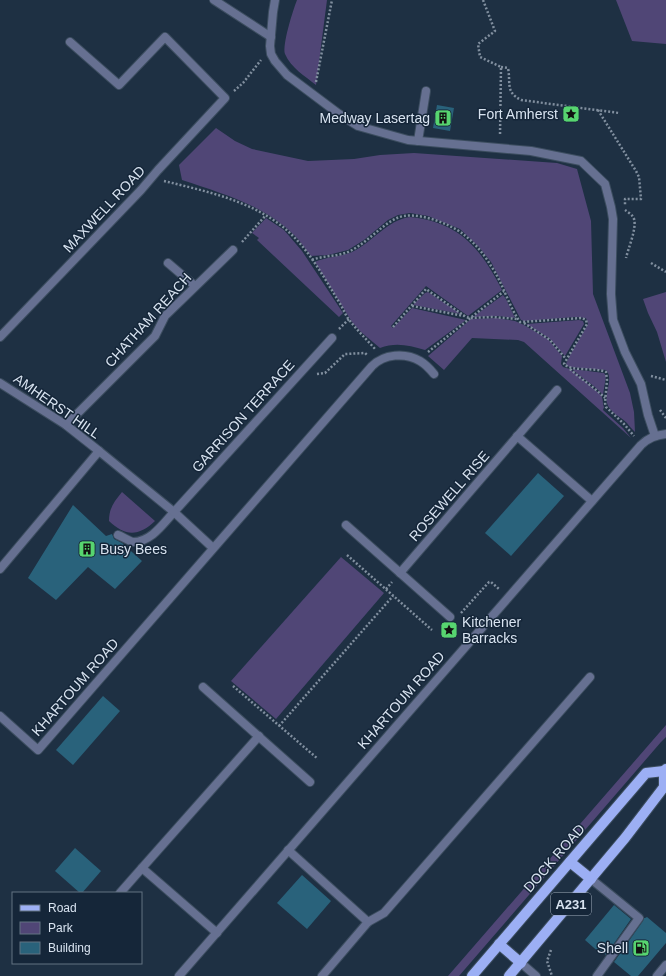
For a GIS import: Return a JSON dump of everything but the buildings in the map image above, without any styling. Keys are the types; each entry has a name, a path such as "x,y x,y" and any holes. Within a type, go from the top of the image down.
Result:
{"main road":[{"name":"DOCK ROAD","path":"472,976 646,772 665,770 664,787 625,838 509,976"},
{"path":"570,862 591,879"},
{"path":"499,944 521,963"}],"street":[{"path":"214,0 271,37"},
{"path":"275,0 273,9 271,52 278,65 287,75 312,95 358,126 408,140 531,151 581,161 605,184 613,219 611,294 613,320 625,352 641,384 648,415 655,436"},
{"name":"MAXWELL ROAD","path":"0,337 152,178 225,98 164,37 119,85 70,42"},
{"path":"418,141 426,91"},
{"name":"CHATHAM REACH","path":"66,425 155,336 165,316 233,250"},
{"path":"168,263 195,286"},
{"name":"GARRISON TERRACE","path":"118,535 132,542 145,539 156,532 332,338"},
{"path":"382,358 407,356 419,360 434,374"},
{"name":"KHARTOUM ROAD","path":"0,716 38,750 374,364 382,358"},
{"name":"AMHERST HILL","path":"0,383 66,425 100,451"},
{"name":"ROSEWELL RISE","path":"400,573 557,390"},
{"name":"KHARTOUM ROAD","path":"179,976 641,445 655,436 666,434"},
{"path":"517,436 592,502"},
{"path":"0,569 100,451 174,512 213,548"},
{"path":"346,525 450,617"},
{"path":"322,976 368,922 384,913 590,677"},
{"path":"203,687 310,782"},
{"path":"121,892 259,736"},
{"path":"288,850 368,922"},
{"path":"142,868 216,933"},
{"path":"591,879 639,918 597,976"},
{"path":"521,963 536,976"},
{"path":"657,976 666,965"}],"path":[{"path":"312,95 316,85 332,0"},
{"path":"483,0 495,30 478,44 480,57 501,67 508,68 510,91 515,97 521,100 619,112"},
{"path":"500,148 501,67"},
{"path":"240,86 254,69"},
{"path":"598,110 639,177 641,198 625,199 625,210"},
{"path":"152,178 230,199 266,215 289,233 300,244 312,260 349,319 362,336 376,349 382,358"},
{"path":"611,207 625,210 634,218 634,226 625,260"},
{"path":"233,250 266,215"},
{"path":"312,260 349,251 366,241 396,218 402,216 417,216 444,224 464,234 492,266 520,322 550,340 566,358"},
{"path":"651,263 666,272"},
{"path":"393,327 426,289 466,317"},
{"path":"419,360 504,292"},
{"path":"411,306 470,318 492,317 518,319"},
{"path":"523,323 582,318 586,320 587,324 566,358 564,364 593,386 605,398"},
{"path":"304,368 313,374 325,373 345,354 365,352 374,364"},
{"path":"570,368 592,369 606,372 607,377 604,403 607,409 624,424 641,445"},
{"path":"347,555 432,630"},
{"path":"470,603 490,581 508,597"},
{"path":"279,726 393,596"},
{"path":"233,686 318,759"},
{"path":"553,946 549,952 547,961 553,976"}],"green space":[{"path":"297,0 327,0 316,85 295,68 288,59 284,50 286,36"},
{"path":"616,0 666,0 666,44 632,41"},
{"path":"216,128 235,141 252,149 308,161 354,159 380,155 414,153 557,163 577,169 591,221 593,294 630,393 634,412 635,432 608,406 606,399 609,378 606,370 569,367 566,364 588,324 586,318 575,317 521,320 491,262 479,247 460,229 428,216 410,213 398,215 388,220 364,240 348,250 328,255 311,256 296,236 268,215 241,201 182,180 179,165"},
{"path":"410,217 427,220 456,231 477,250 486,262 502,290 468,316 426,286 391,326 393,328 412,308 466,320 425,350 402,345 391,345 380,348 361,332 352,322 315,262 352,252 367,243 394,222"},
{"path":"266,218 284,230 302,251 343,313 339,317 257,240 259,238 252,233"},
{"path":"428,292 461,314 413,305 425,293"},
{"path":"666,292 666,362 657,332 643,299"},
{"path":"503,295 515,318 499,316 473,317"},
{"path":"497,318 515,321 548,339 562,356 561,364 563,367 570,369 600,394 604,407 603,410 623,428 631,438 524,342 518,340 472,338 444,370 428,356 471,319"},
{"path":"579,320 583,321 584,324 565,356 549,338 526,324"},
{"path":"572,369 604,373 606,376 603,395 596,388"},
{"path":"122,492 155,521 143,530 132,533 121,530 109,521 112,505"},
{"path":"341,557 384,593 276,719 231,681"},
{"path":"666,725 666,737 459,976 448,976"}],"place":[{"name":"Fort Amherst","path":"571,114"},
{"name":"Medway Lasertag","path":"443,118"},
{"name":"Busy Bees","path":"87,549"},
{"name":"Kitchener Barracks","path":"449,630"},
{"name":"Shell","path":"641,948"}]}
